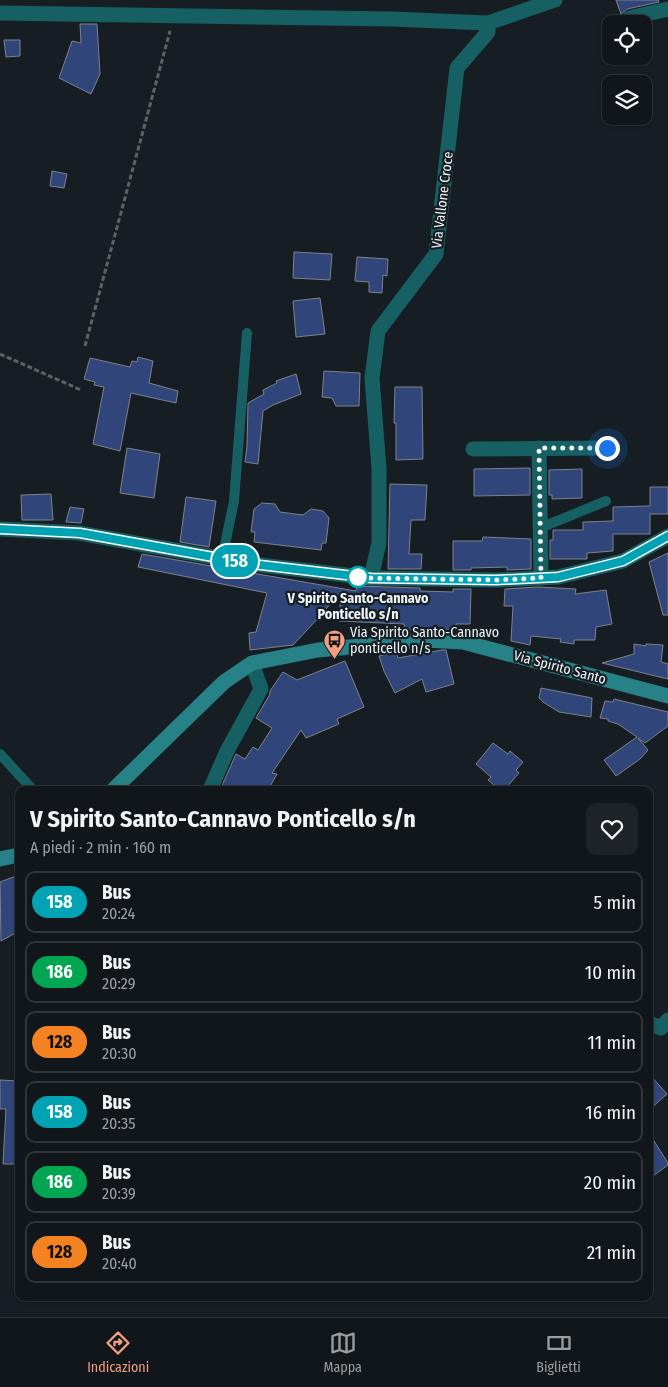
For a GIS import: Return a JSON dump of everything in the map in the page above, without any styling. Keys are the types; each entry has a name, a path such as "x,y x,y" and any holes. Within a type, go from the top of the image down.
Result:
{"street":[{"path":"0,13 392,19 488,23 555,0"},
{"path":"643,15 668,9"},
{"name":"Via Vallone Croce","path":"371,578 380,543 379,469 372,378 378,332 436,254 457,68 488,32 488,23"},
{"path":"539,448 541,578"},
{"path":"473,449 607,448"},
{"path":"0,529 80,533 252,564 371,578 496,580 558,577 623,561 668,536"},
{"name":"Via Spirito Santo","path":"117,786 224,682 252,663 328,649 424,640 463,642 668,696"},
{"path":"212,786 227,751 261,689 252,663"},
{"path":"0,859 15,856"},
{"path":"653,1025 661,1028 668,1020"}],"lane":[{"path":"222,559 234,501 247,333"},
{"path":"540,528 606,501"},
{"path":"0,754 29,786"}],"path":[{"path":"85,346 174,16"},
{"path":"0,354 81,390"}],"building":[{"path":"616,0 658,0 659,2 627,9 621,14"},
{"path":"80,24 97,24 100,74 91,94 59,78 72,41 81,43"},
{"path":"4,40 20,40 20,56 6,57"},
{"path":"52,171 67,174 64,188 50,186"},
{"path":"294,252 332,254 330,280 293,278"},
{"path":"357,257 388,259 387,276 383,275 382,293 369,292 369,282 355,281"},
{"path":"320,298 325,334 296,337 293,301"},
{"path":"138,357 153,361 149,383 178,391 176,403 131,393 120,451 93,444 104,387 94,385 95,382 84,379 90,358 130,367 132,361 137,362"},
{"path":"324,371 360,373 359,406 336,406 332,398 322,397"},
{"path":"296,374 301,394 263,411 258,464 245,462 248,403 264,394 263,390 277,383 276,381"},
{"path":"395,387 422,387 423,459 396,460"},
{"path":"127,448 160,454 154,498 120,493"},
{"path":"530,468 530,495 474,496 474,469"},
{"path":"582,469 582,498 552,499 552,495 549,495 549,470"},
{"path":"390,484 427,485 425,520 411,520 409,554 422,554 421,569 388,569"},
{"path":"650,487 668,487 668,514 650,514 650,534 613,534 613,551 587,553 587,559 550,559 550,540 553,540 553,530 583,530 583,522 613,521 613,507 650,506"},
{"path":"51,494 53,520 22,520 21,495"},
{"path":"186,497 216,501 209,547 180,542"},
{"path":"262,503 275,504 280,512 303,515 311,509 323,511 329,518 326,543 322,543 321,550 254,542 255,532 251,532 254,509"},
{"path":"70,507 84,509 81,523 66,522"},
{"path":"483,537 531,539 531,569 507,570 507,567 453,570 453,541 482,541"},
{"path":"668,553 668,615 663,615 649,562"},
{"path":"142,554 356,591 357,586 420,588 420,591 453,592 453,589 471,589 470,624 456,624 456,629 405,630 404,624 339,621 341,591 293,645 250,650 249,633 256,632 267,593 138,567"},
{"path":"538,587 576,589 575,594 606,590 612,624 596,627 595,640 574,640 574,644 560,642 561,639 531,636 530,645 511,641 513,606 504,606 505,589"},
{"path":"634,644 646,646 646,644 663,645 661,662 668,664 668,679 602,663 634,654"},
{"path":"446,650 454,684 426,692 422,679 395,693 379,656 396,652 398,658"},
{"path":"345,661 364,707 337,719 339,724 306,738 301,730 272,773 277,774 270,786 222,786 236,754 245,759 253,747 258,750 272,728 256,718 270,691 283,672 297,680"},
{"path":"541,688 592,698 591,717 559,712 539,698"},
{"path":"614,699 668,712 668,726 645,743 638,738 648,750 640,759 616,776 604,760 637,737 618,724 608,721 608,719 600,718 605,701 613,702"},
{"path":"493,743 508,754 510,751 523,762 516,770 519,773 508,786 495,786 488,780 491,777 476,764"},
{"path":"15,876 15,933 1,941 0,882"},
{"path":"653,1078 667,1094 653,1106"},
{"path":"0,1080 15,1081 15,1164 3,1164 6,1109 0,1109"},
{"path":"653,1139 668,1163 668,1165 653,1176"}],"bus line":[{"name":"158","path":"0,529 80,533 252,564 371,578 496,580 558,577 623,561 668,536"}],"place":[{"name":"V Spirito Santo-Cannavo Ponticello s/n","path":"358,577"},
{"name":"Via Spirito Santo-Cannavo ponticello n/s","path":"334,659"}],"route":[{"path":"358,577 351,576 496,580 541,578 539,448 607,448"}]}
